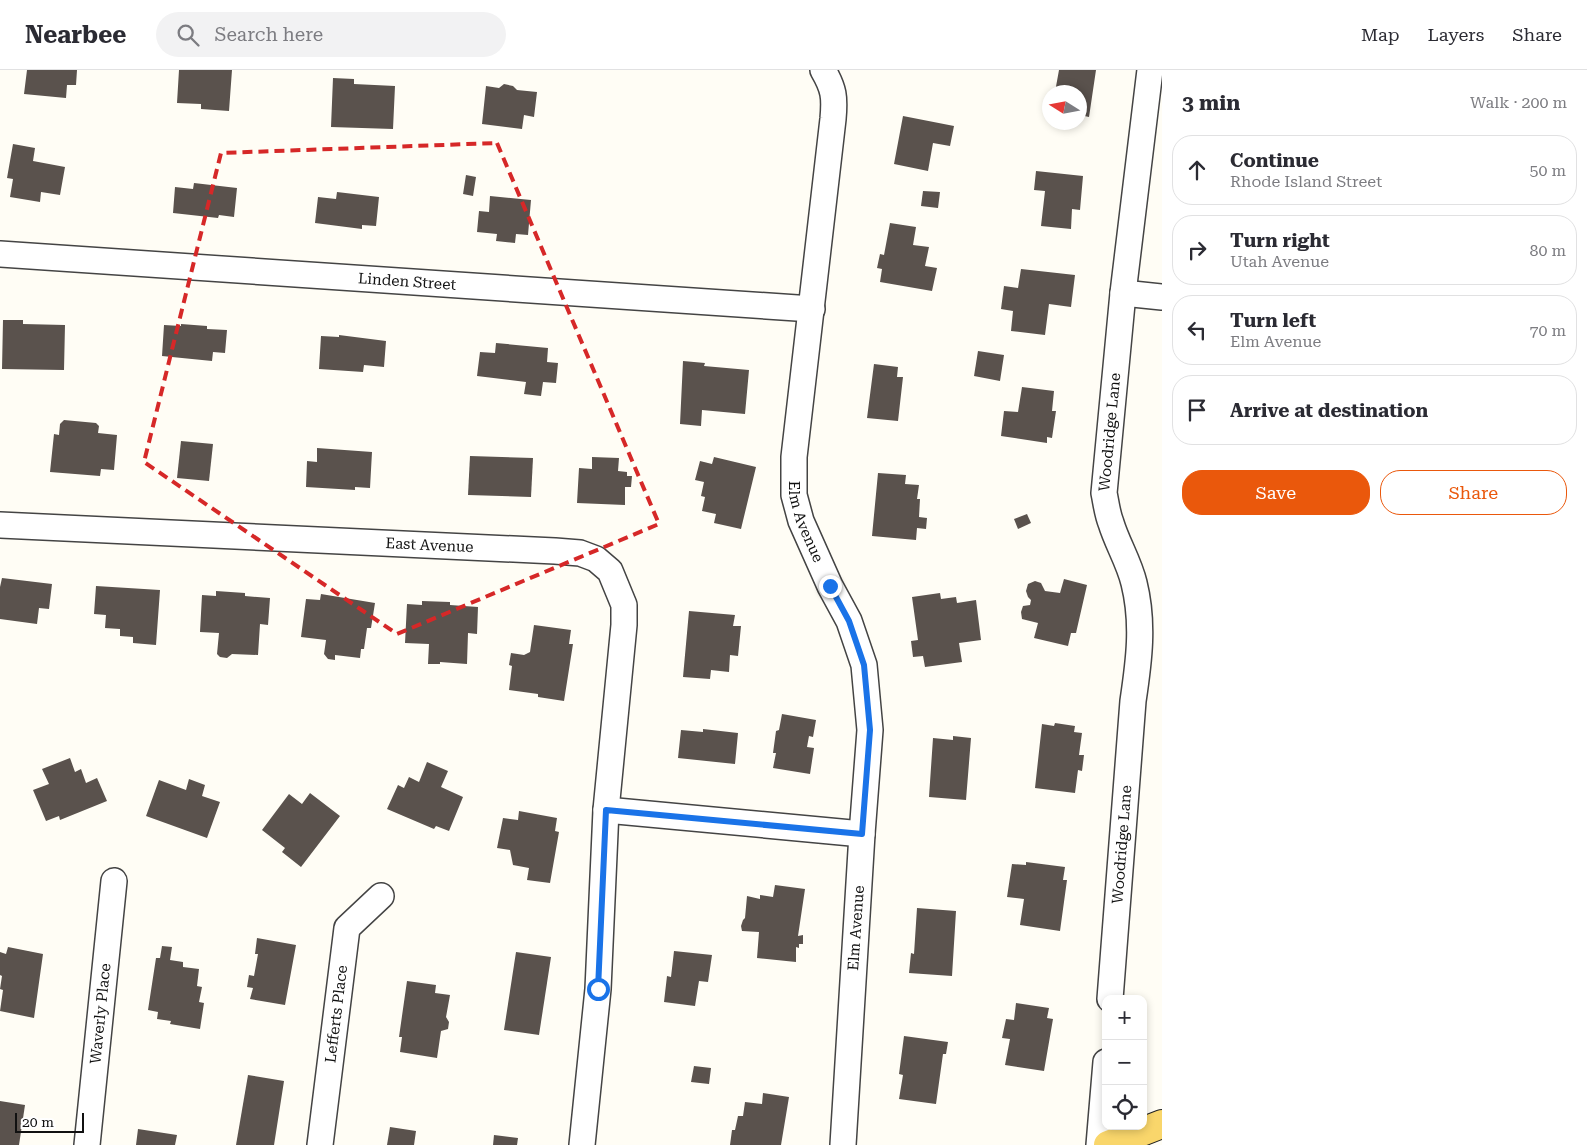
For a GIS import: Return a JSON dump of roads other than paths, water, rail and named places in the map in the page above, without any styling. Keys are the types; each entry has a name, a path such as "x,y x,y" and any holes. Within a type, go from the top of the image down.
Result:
{"main road":[{"path":"1108,1145 1162,1124"}],"street":[{"name":"Elm Avenue","path":"823,70 832,85 835,99 794,457 794,495 801,520 830,586 849,621 864,665 870,730 843,1145"},
{"name":"Woodridge Lane","path":"1110,995 1141,622 1134,583 1124,552 1110,523 1104,493 1123,293 1150,70"},
{"name":"Linden Street","path":"0,254 812,309"},
{"path":"1123,293 1162,297"},
{"name":"East Avenue","path":"0,525 555,551 580,553 596,558 610,571 624,605 624,624 606,810 598,989 582,1145"},
{"path":"606,810 862,834"},
{"name":"Waverly Place","path":"87,1145 114,881"},
{"name":"Lefferts Place","path":"320,1145 347,928 380,896"},
{"path":"1099,1145 1104,1085"}]}
